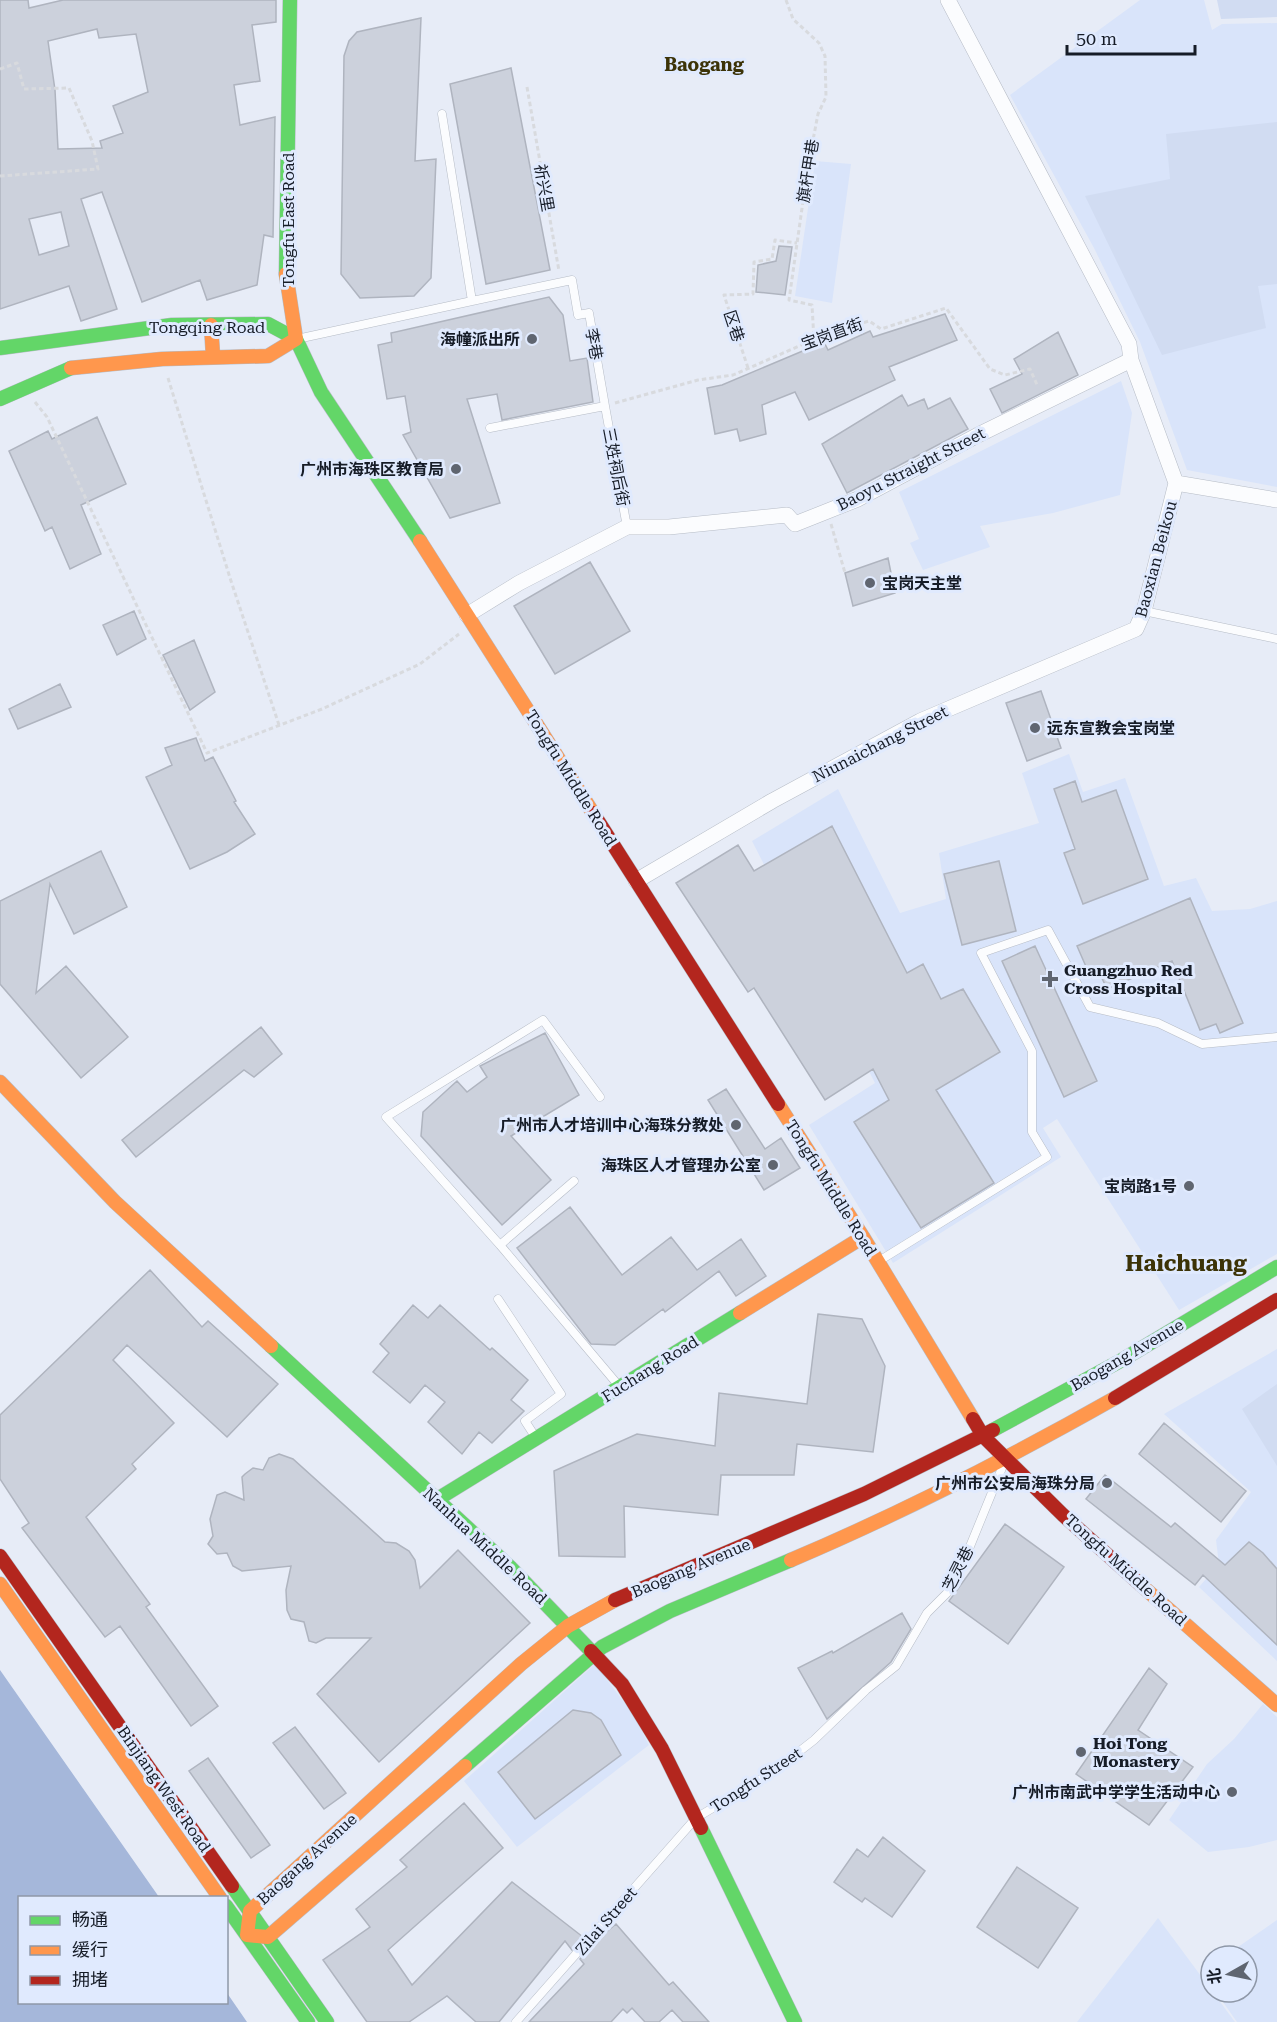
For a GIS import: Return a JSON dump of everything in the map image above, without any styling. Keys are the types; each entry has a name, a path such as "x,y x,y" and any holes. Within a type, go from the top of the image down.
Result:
{"main road":[{"name":"Tongfu East Road","path":"290,0 286,279 296,339 321,392 467,615"},
{"name":"Tongqing Road","path":"0,348 128,329 211,325 268,324 296,339"},
{"path":"211,325 213,356"},
{"name":"Tongqing Road","path":"0,399 71,368 162,358 268,356 296,339"},
{"name":"Tongfu Middle Road","path":"467,615 863,1237 983,1436 1006,1460 1277,1705"},
{"name":"Nanhua Middle Road","path":"0,1082 66,1153 193,1277 436,1500 594,1652 637,1705 663,1749 795,2022"},
{"name":"Fuchang Road","path":"436,1500 863,1237"},
{"name":"Baogang Avenue","path":"247,1935 250,1911 521,1664 568,1626 610,1602 811,1518 983,1436 1122,1360 1277,1267"},
{"name":"Baogang Avenue","path":"268,1937 594,1652 670,1611 892,1516 1006,1460 1154,1376 1277,1300"},
{"name":"Binjiang West Road","path":"0,1556 327,2022"},
{"name":"Binjiang West Road","path":"0,1584 219,1896"},
{"path":"228,1909 308,2022"},
{"path":"247,1935 268,1937"}],"street":[{"path":"948,0 1129,344 1131,360 1176,483"},
{"name":"Baoyu Straight Street","path":"467,615 519,583 627,527 669,527 787,515 795,524 858,499 1131,360"},
{"name":"Baoxian Beikou","path":"1136,629 1144,611 1176,483 1277,500"},
{"name":"Niunaichang Street","path":"636,881 772,801 920,721 1136,629"}],"lane":[{"path":"442,114 472,301"},
{"name":"李巷","path":"296,339 572,280 578,315 589,313 605,406"},
{"path":"490,428 605,406"},
{"name":"三姓祠后街","path":"605,406 627,527"},
{"path":"1144,611 1277,639"},
{"path":"878,1262 1047,1157 1032,1132 1032,1051 981,953 1048,930 1090,1007 1158,1023 1202,1044 1277,1037"},
{"path":"600,1097 543,1020 386,1117 500,1245 620,1388"},
{"path":"500,1245 574,1181"},
{"path":"498,1299 561,1394 525,1420 537,1439"},
{"name":"芝灵巷","path":"866,1690 896,1666 927,1613 947,1593 964,1561 1006,1460"},
{"name":"Tongfu Street","path":"696,1818 773,1772 814,1740 866,1690"},
{"name":"Zilai Street","path":"516,2022 696,1818"}],"path":[{"name":"旗杆甲巷","path":"786,0 793,19 819,43 825,56 826,97 818,114 789,300 812,305 813,340"},
{"path":"0,69 17,63 24,89 69,88 92,141 98,169 0,176"},
{"name":"祈兴里","path":"527,87 559,273 550,285"},
{"name":"区巷","path":"748,368 724,295 753,294 754,262 772,259 775,240 797,243"},
{"name":"宝岗直街","path":"605,406 698,380 733,375 813,340 869,321 881,329 946,308 990,369 1005,375 1030,369 1045,402"},
{"path":"162,358 231,581 279,725"},
{"path":"25,389 46,417 207,753 322,709 420,664 467,615"},
{"path":"828,511 845,573"}],"shaded area":[{"path":"1140,0 1204,0 1212,30 1222,24 1277,23 1277,487 1187,470 1140,342 1094,248 1010,95"},
{"path":"1217,0 1277,0 1277,17 1221,19"},
{"path":"1277,122 1277,284 1258,286 1266,328 1162,355 1085,196 1170,179 1166,134"},
{"path":"815,161 851,164 832,303 795,296"},
{"path":"1121,381 1132,413 1120,495 1053,513 980,526 990,547 923,570 910,543 919,539 899,492"},
{"name":"Guangzhuo Red Cross Hospital","path":"1069,754 1083,792 1125,778 1164,886 1196,878 1212,911 1250,909 1277,901 1277,1254 1179,1310 1057,1119 1043,1128 1061,1157 893,1263 809,1125 875,1083 752,841 838,789 900,913 946,899 939,853 1039,823 1022,773"},
{"path":"1277,1349 1277,1661 1199,1587 1219,1564 1216,1540 1251,1492 1164,1414"},
{"path":"1277,1384 1277,1466 1242,1409"},
{"path":"595,1664 633,1714 649,1745 517,1847 464,1781"},
{"path":"0,1670 158,1896 18,1896 18,2004 228,2004 228,1994 247,2022 0,2022"},
{"name":"广州市南武中学学生活动中心","path":"1263,1704 1277,1717 1277,1840 1249,1847 1208,1852 1169,1820 1207,1764 1234,1739"},
{"path":"1158,1918 1199,1973 1199,2004 1222,2004 1235,2022 1077,2022"},
{"path":"1277,1920 1277,2022 1237,2022 1224,2004 1259,2004 1259,1944 1242,1944"}],"building":[{"path":"0,0 28,0 29,8 63,0 276,0 276,22 252,25 260,81 234,85 240,125 275,117 273,237 264,235 257,285 207,300 200,280 142,302 102,192 81,199 117,309 81,321 69,286 0,309","holes":["97,29 99,38 136,34 148,92 113,106 123,133 100,141 102,148 58,149 55,90 48,41","61,212 69,246 39,255 29,219"]},
{"path":"421,18 415,161 436,159 431,278 414,296 360,298 341,274 344,56 349,41 357,32"},
{"path":"511,68 550,270 486,284 450,84"},
{"path":"779,246 792,247 785,295 756,292 758,265 776,261"},
{"path":"549,297 563,315 570,361 587,358 593,402 502,420 497,394 467,399 500,503 450,518 403,435 411,432 405,396 387,399 378,345 392,342 391,333"},
{"path":"945,314 957,340 889,367 895,380 809,420 795,392 762,405 766,434 740,441 737,429 715,434 707,388 722,385 824,342 828,350 870,331 873,337"},
{"path":"1058,332 1078,375 1002,413 990,389 1022,374 1014,359"},
{"path":"902,395 908,406 924,399 928,409 950,398 968,429 847,493 822,444"},
{"path":"97,417 126,484 81,505 101,554 70,569 52,527 45,531 9,451 48,431 52,439"},
{"name":"宝岗天主堂","path":"888,558 895,593 853,606 845,573"},
{"path":"590,562 630,631 555,674 514,606"},
{"path":"134,611 146,639 117,655 103,625"},
{"path":"194,640 215,692 190,710 163,655"},
{"path":"60,684 71,707 18,729 9,709"},
{"name":"远东宣教会宝岗堂","path":"1041,691 1061,748 1027,761 1006,703"},
{"path":"196,738 205,761 213,757 236,801 234,802 255,834 227,852 190,869 146,777 172,765 165,748"},
{"path":"1075,781 1082,802 1116,790 1148,879 1083,904 1064,853 1075,849 1054,789"},
{"path":"832,826 907,973 923,964 941,999 963,989 1000,1052 936,1090 994,1183 921,1228 854,1122 889,1100 873,1069 825,1100 754,988 748,992 676,883 738,845 754,871"},
{"path":"101,851 127,907 74,934 50,884 36,993 66,966 128,1037 81,1078 0,984 0,901"},
{"path":"999,861 1016,931 962,945 944,874"},
{"path":"1190,898 1243,1023 1220,1033 1216,1024 1200,1030 1172,961 1107,989 1100,974 1091,978 1077,946"},
{"path":"1035,946 1097,1081 1064,1097 1002,961"},
{"path":"261,1027 282,1054 254,1077 244,1070 136,1157 122,1140"},
{"path":"545,1033 579,1095 511,1136 551,1180 502,1225 421,1136 423,1112 457,1081 467,1092 487,1077 480,1066"},
{"path":"726,1089 765,1149 781,1138 800,1168 764,1190 708,1100"},
{"path":"570,1207 622,1275 671,1237 697,1270 741,1239 766,1276 736,1296 719,1271 665,1312 663,1309 615,1345 591,1344 517,1248"},
{"path":"150,1270 202,1327 208,1321 278,1384 227,1437 127,1345 113,1360 174,1423 132,1464 136,1469 86,1517 150,1604 146,1607 218,1706 191,1726 120,1626 105,1637 22,1528 29,1523 0,1479 0,1415"},
{"path":"413,1305 428,1318 440,1305 490,1350 492,1348 528,1380 511,1400 524,1411 492,1443 479,1432 462,1454 428,1422 445,1402 425,1385 410,1403 373,1372 389,1353 380,1344"},
{"path":"818,1314 862,1319 885,1366 873,1452 797,1444 794,1475 721,1475 718,1515 624,1506 625,1557 559,1556 554,1471 637,1434 715,1446 719,1393 807,1404"},
{"path":"1164,1423 1246,1491 1221,1522 1139,1454"},
{"path":"279,1454 293,1459 385,1542 396,1543 409,1551 415,1560 420,1588 458,1550 530,1623 379,1762 317,1694 371,1638 326,1638 316,1643 309,1641 304,1622 291,1619 287,1610 286,1590 291,1566 242,1571 233,1566 227,1553 217,1554 208,1544 213,1536 210,1519 217,1495 225,1492 244,1500 242,1477 253,1468 263,1470 269,1458"},
{"path":"1105,1475 1171,1527 1175,1523 1225,1565 1249,1542 1263,1553 1277,1569 1277,1645 1203,1575 1195,1585 1086,1499"},
{"path":"1005,1524 1064,1567 1008,1644 949,1601"},
{"path":"902,1613 911,1629 891,1662 827,1719 798,1668 832,1651 833,1653"},
{"path":"1149,1668 1167,1684 1138,1730 1193,1767 1149,1825 1076,1774"},
{"path":"573,1710 591,1713 601,1720 621,1755 535,1819 498,1772"},
{"path":"295,1727 346,1793 324,1809 273,1743"},
{"path":"208,1758 270,1845 251,1858 189,1771"},
{"path":"464,1803 503,1848 388,1950 412,1985 512,1882 583,1937 572,1950 565,1941 499,2022 476,2022 447,1996 409,2022 367,2022 323,1960 370,1927 356,1909 407,1867 400,1860"},
{"path":"883,1837 925,1871 892,1917 865,1898 862,1902 834,1882 857,1849 868,1857"},
{"path":"1017,1867 1078,1908 1038,1968 977,1927"},
{"path":"616,1924 669,1985 673,1982 709,2022 683,2022 672,2010 659,2022 645,2022 632,2008 627,2013 623,2009 611,2022 529,2022 584,1964 580,1959 593,1943"}],"traffic: fast":[{"path":"286,274 290,0"},
{"path":"0,348 172,325 268,324 296,339 321,392 420,541"},
{"path":"0,399 71,368"},
{"path":"993,1430 1122,1360 1277,1267"},
{"path":"436,1500 740,1313"},
{"path":"271,1346 511,1568 591,1651"},
{"path":"465,1766 602,1647 670,1611 791,1560"},
{"path":"701,1828 795,2022"},
{"path":"232,1886 327,2022"},
{"path":"228,1909 308,2022"}],"traffic: slow":[{"path":"71,368 162,359 268,356 296,339 286,274"},
{"path":"211,325 213,356"},
{"path":"420,541 593,813"},
{"path":"0,1082 115,1202 271,1346"},
{"path":"778,1104 863,1237 973,1419"},
{"path":"740,1313 863,1237"},
{"path":"791,1560 955,1484 1115,1398"},
{"path":"0,1584 219,1896"},
{"path":"1141,1585 1277,1705"},
{"path":"247,1935 250,1911 521,1664 568,1626 615,1600"},
{"path":"247,1935 268,1937 465,1766"}],"traffic: jam":[{"path":"593,813 778,1104"},
{"path":"1115,1398 1277,1300"},
{"path":"973,1419 983,1436 1063,1515 1141,1585"},
{"path":"615,1600 864,1494 993,1430"},
{"path":"0,1556 232,1886"},
{"path":"591,1651 622,1684 662,1749 701,1828"}],"place":[{"name":"海幢派出所","path":"532,339"},
{"name":"广州市海珠区教育局","path":"456,469"},
{"name":"宝岗天主堂","path":"870,583"},
{"name":"远东宣教会宝岗堂","path":"1035,728"},
{"name":"Guangzhuo Red Cross Hospital","path":"1050,979"},
{"name":"广州市人才培训中心海珠分教处","path":"736,1125"},
{"name":"海珠区人才管理办公室","path":"773,1165"},
{"name":"宝岗路1号","path":"1189,1186"},
{"name":"广州市公安局海珠分局","path":"1107,1483"},
{"name":"Hoi Tong Monastery","path":"1081,1752"},
{"name":"广州市南武中学学生活动中心","path":"1232,1792"}],"district":[{"name":"Baogang","path":"704,64"},
{"name":"Haichuang","path":"1186,1263"}]}
